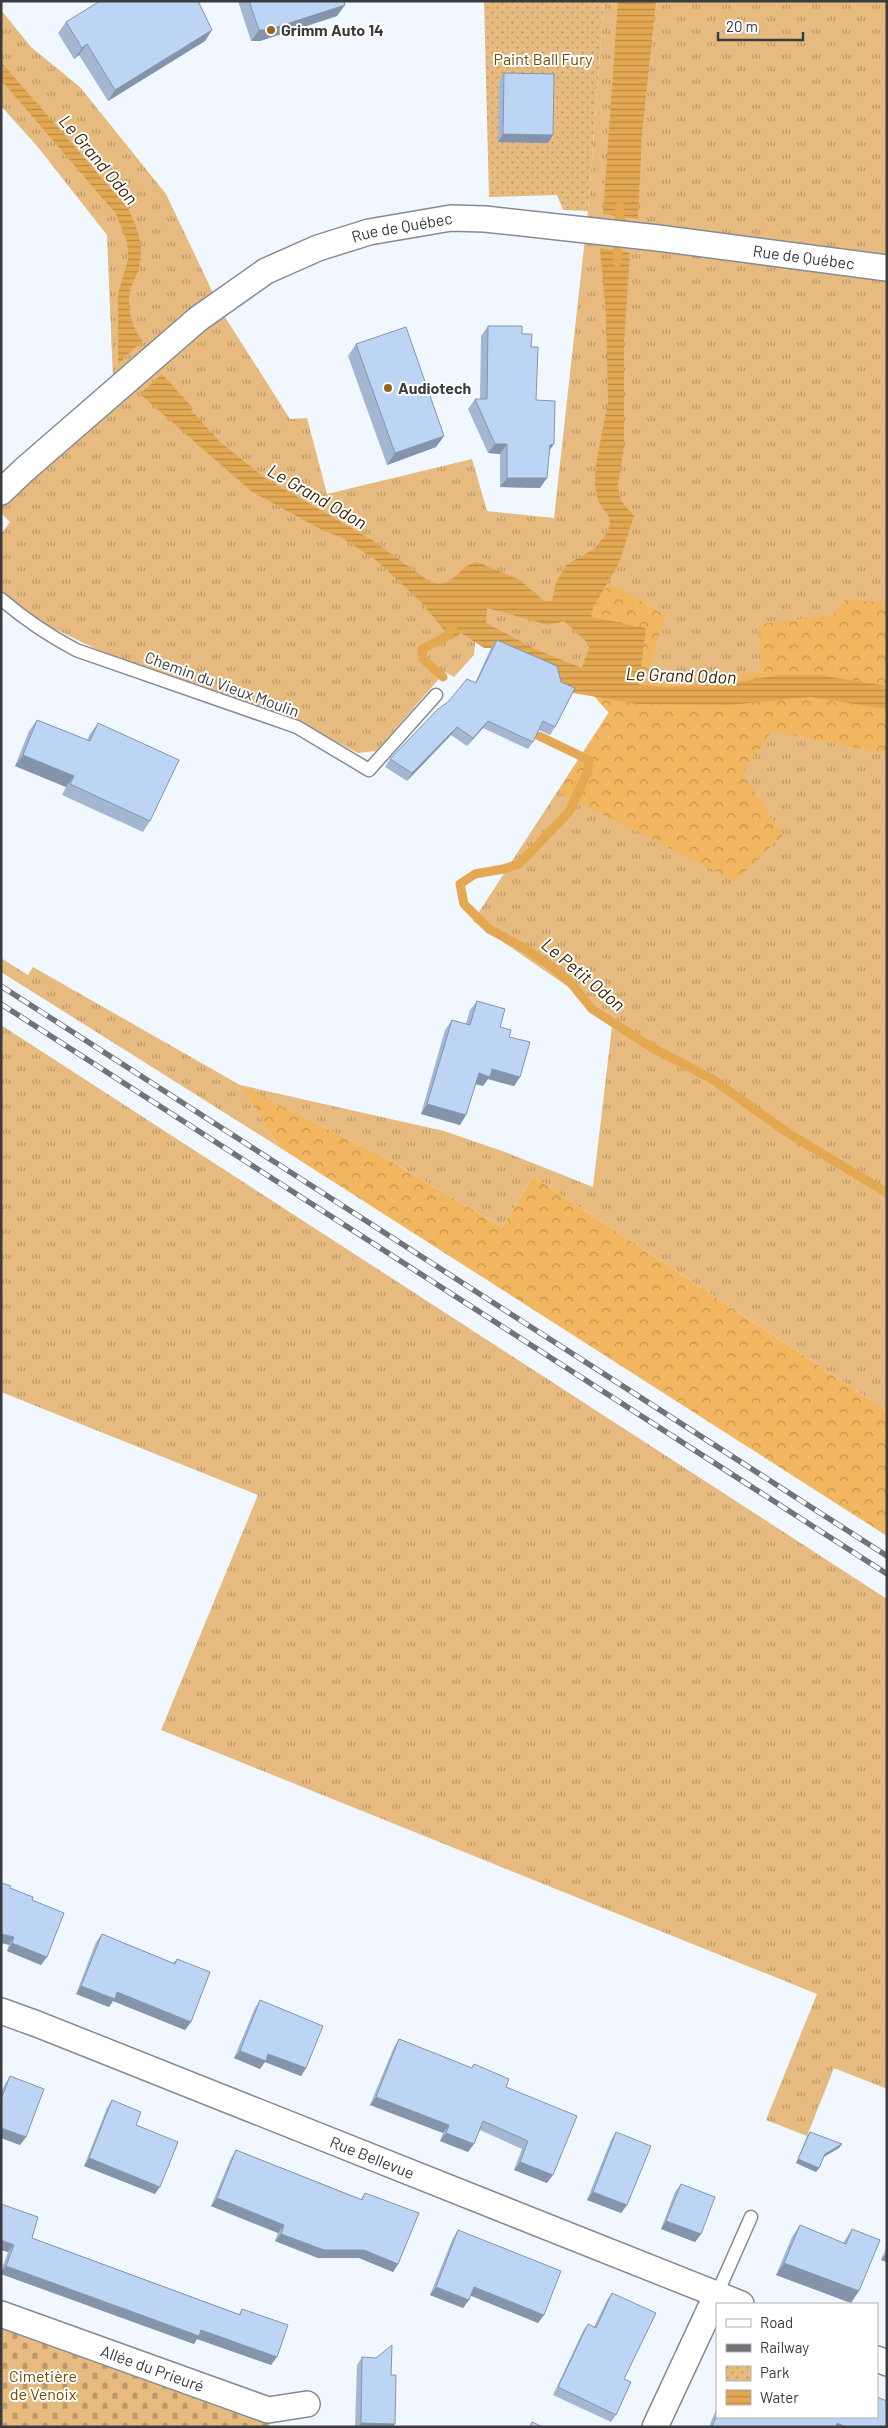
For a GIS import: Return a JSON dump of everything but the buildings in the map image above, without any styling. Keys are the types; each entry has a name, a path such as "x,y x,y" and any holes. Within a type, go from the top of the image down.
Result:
{"street":[{"name":"Rue de Québec","path":"1,492 198,319 266,271 318,248 369,232 451,218 485,219 658,238 887,268"},
{"name":"Rue Bellevue","path":"1,2011 65,2034 739,2303"},
{"path":"655,2427 717,2294"},
{"name":"Allée du Prieuré","path":"1,2314 268,2410 307,2404"}],"lane":[{"name":"Chemin du Vieux Moulin","path":"1,599 23,618 76,650 297,727 368,770 436,695"},
{"path":"717,2294 750,2217"}],"green space":[{"name":"Paint Ball Fury","path":"484,1 604,1 588,211 563,210 557,195 489,197"},
{"path":"604,1 887,1 887,1411 533,1176 502,1227 387,1159 241,1086 279,1147 1,972 1,958 28,975 33,967 240,1085 444,1131 505,1152 593,1187 613,1018 473,921 609,712 578,678 476,632 474,655 454,677 445,672 376,751 358,753 299,722 100,651 31,617 1,591 1,534 10,522 1,513 1,507 114,403 107,235 37,146 1,106 1,10 31,47 80,87 166,194 223,314 290,419 307,418 327,494 472,459 487,511 554,518 588,211"},
{"path":"609,583 666,616 644,681 761,673 759,624 833,615 845,600 887,602 887,754 772,731 742,773 783,835 735,881 558,792 609,713 578,678 590,645 577,633"},
{"path":"1,1025 887,1599 887,2089 834,2068 807,2136 766,2120 817,1994 161,1730 258,1495 1,1392"},
{"path":"240,1085 387,1159 502,1227 533,1176 887,1411 887,1536 279,1147"},
{"name":"Cimetière de Venoix","path":"1,2326 270,2424 269,2427 1,2427"}],"water":[{"path":"618,1 656,1 642,133 638,219 603,214"},
{"path":"1,62 127,207 136,227 140,241 141,256 139,269 130,293 129,307 132,321 142,341 118,364 118,294 128,260 126,238 116,214 1,80"},
{"path":"600,248 630,253 624,344 624,446 618,486 621,501 634,516 619,563 594,606 591,617 646,628 639,685 668,687 727,684 779,675 819,675 887,686 887,709 810,697 730,705 638,704 555,690 491,648 484,648 461,633 452,640 421,602 376,560 341,537 324,531 251,491 140,394 162,374 193,408 191,410 220,442 265,478 372,540 430,582 445,583 470,564 477,562 520,580 544,601 552,601 556,583 566,565 594,549 608,532 610,523 609,517 598,501 595,485 596,464 608,402 606,317","holes":["487,608 548,625 564,621 590,645 582,668 537,650 486,623"]}],"waterway":[{"path":"617,263 620,206"},
{"name":"Le Petit Odon","path":"443,677 423,659 422,649 447,636 453,627"},
{"name":"Le Petit Odon","path":"539,736 589,760 588,771 569,812 519,864 475,874 460,884 464,904 489,929 526,949 552,967 570,982 592,1009 651,1047 712,1079 788,1133 887,1193"}],"railway":[{"path":"1,986 887,1556"},
{"path":"1,1004 887,1574"}],"place":[{"name":"Grimm Auto 14","path":"271,30"},
{"name":"Audiotech","path":"388,388"}],"water label":[{"name":"Le Grand Odon","path":"98,160"},
{"name":"Le Grand Odon","path":"317,497"},
{"name":"Le Grand Odon","path":"681,676"}]}
